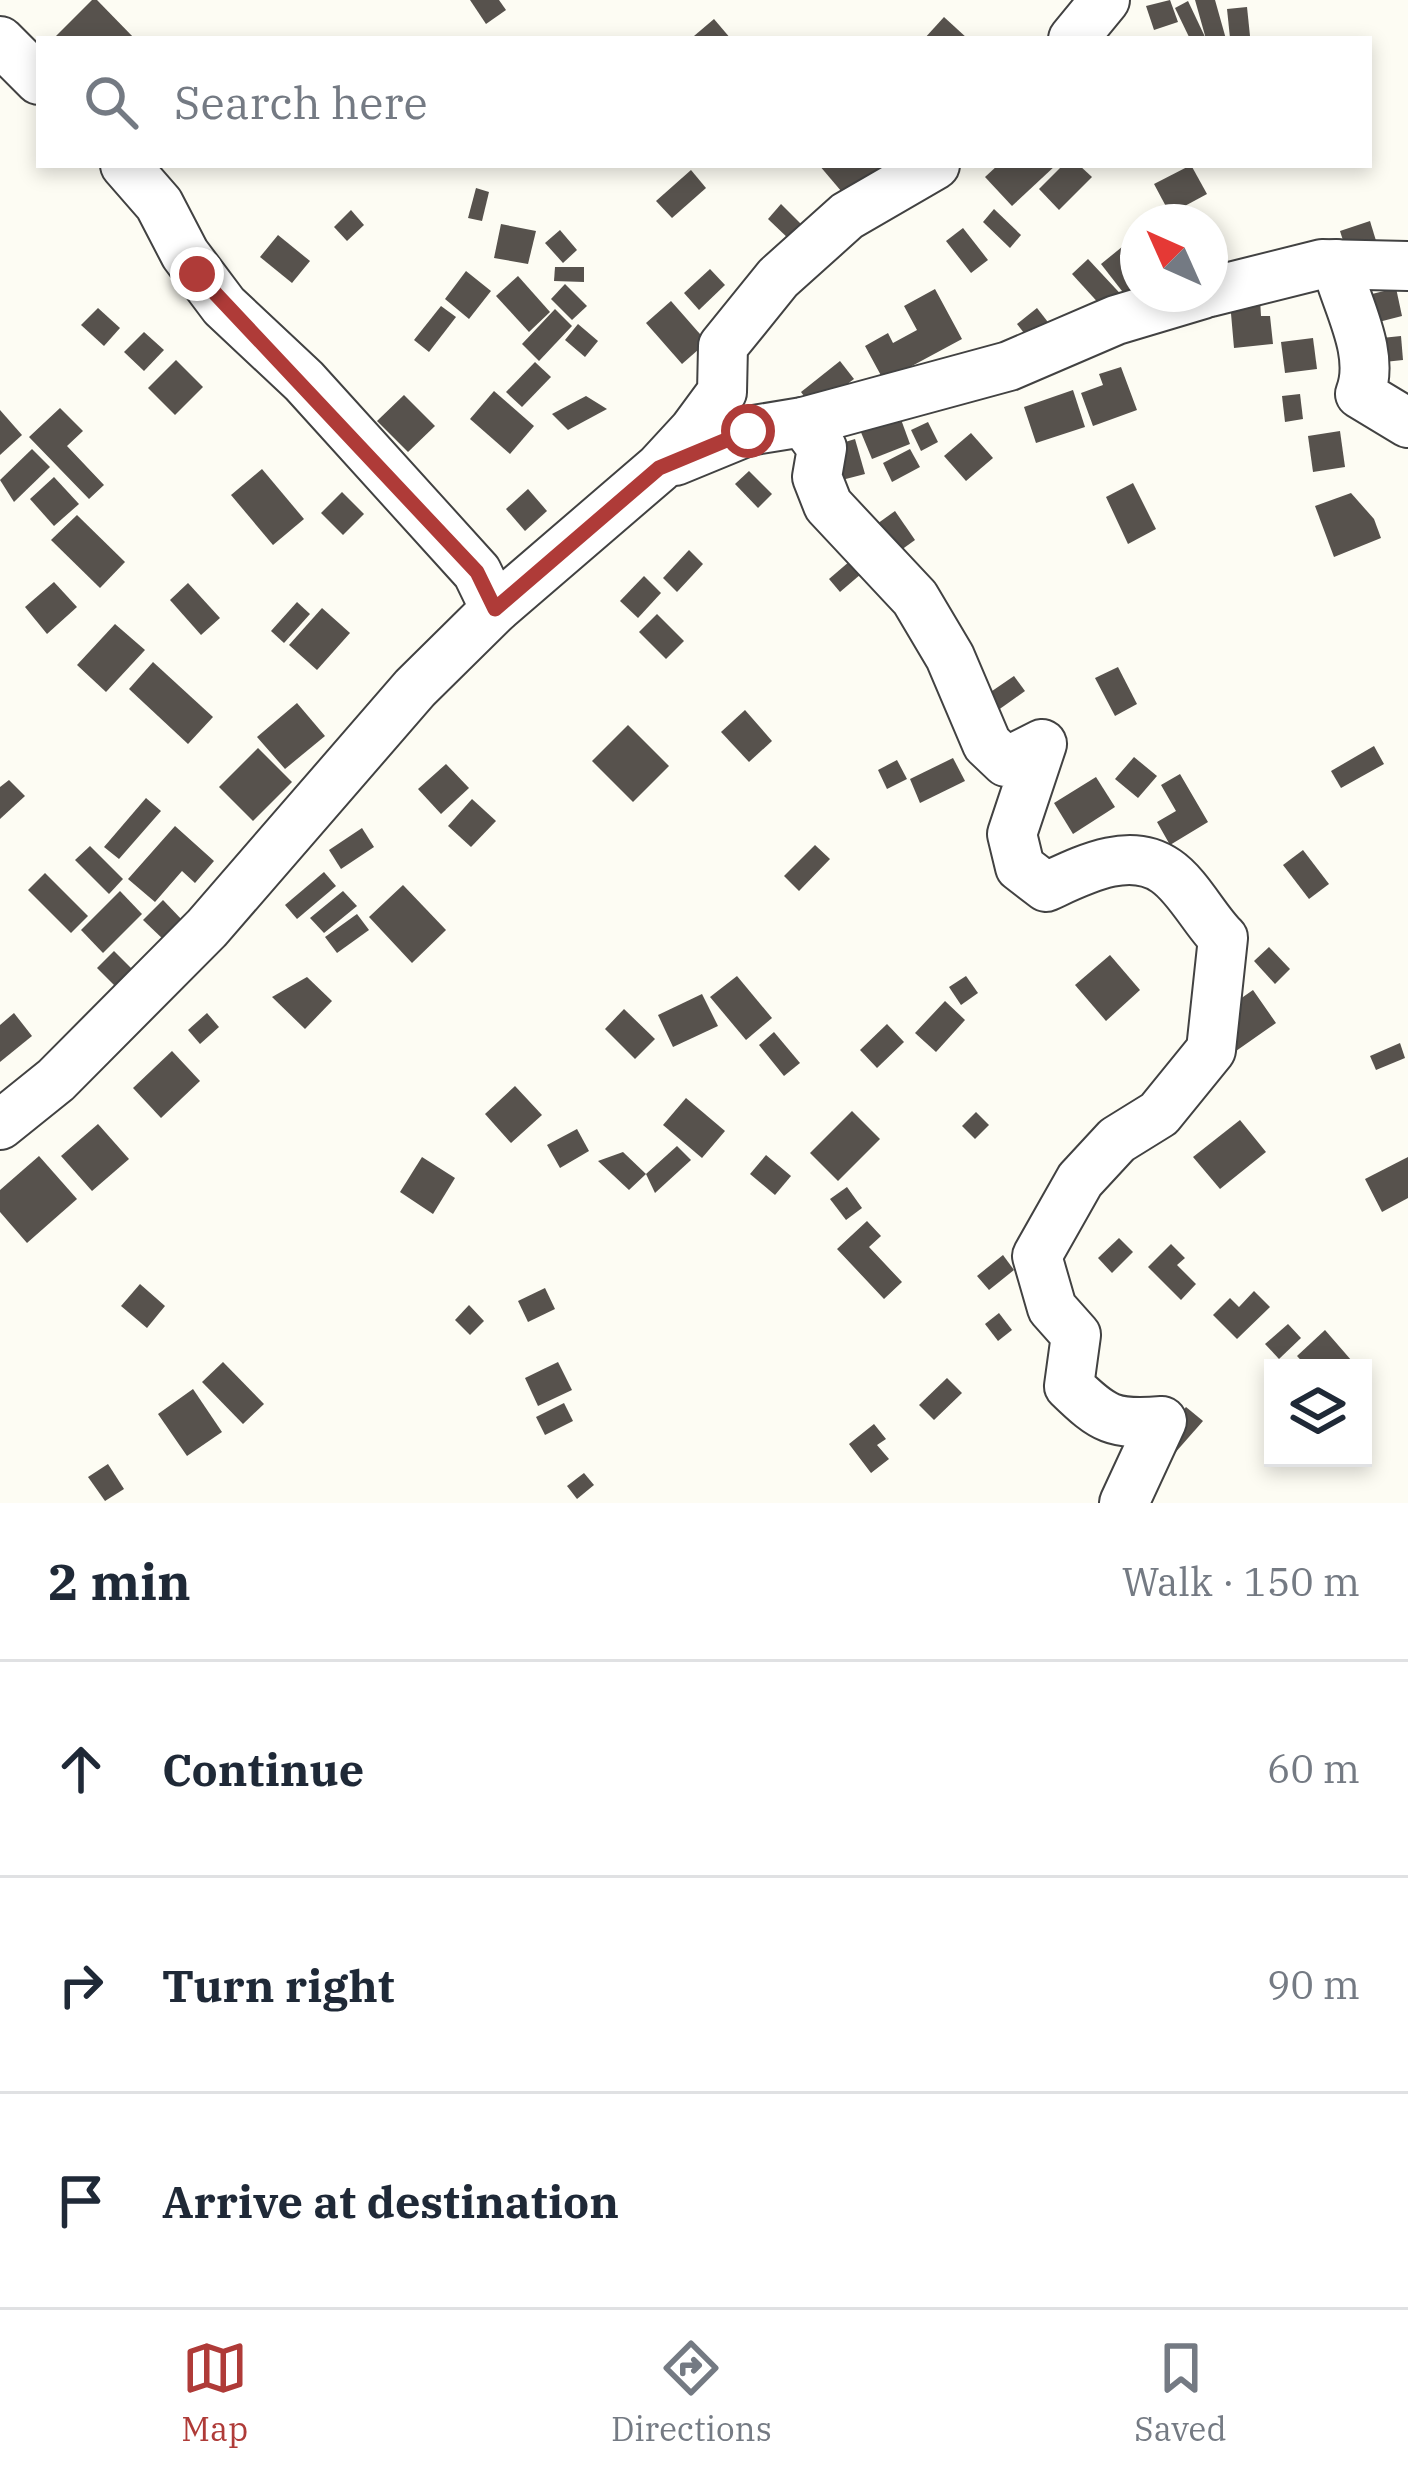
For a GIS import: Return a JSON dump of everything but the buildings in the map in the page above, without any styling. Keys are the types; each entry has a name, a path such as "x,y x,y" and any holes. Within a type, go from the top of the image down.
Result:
{"street":[{"path":"1075,36 1105,0"},
{"path":"0,40 36,77"},
{"path":"127,168 160,204 184,254 224,306 304,382 477,572 495,609"},
{"path":"0,1125 56,1080 179,957 415,688 495,609 659,468 722,392 723,346 746,312 812,243 930,168"},
{"path":"1336,264 1361,339 1366,380 1360,394 1408,423"},
{"path":"1228,288 1336,264 1408,266"},
{"path":"659,468 748,431 803,422 1009,366 1143,312"},
{"path":"803,422 822,448 817,477 828,505 915,598 950,657 987,744 1006,762 1042,744 1012,834 1020,867 1046,887 1093,866 1134,859 1167,871 1223,938 1211,1050 1159,1114 1118,1140 1080,1180 1037,1256 1052,1308 1076,1335 1069,1386 1098,1414 1121,1425 1162,1421 1124,1503"}],"route":[{"path":"197,274 304,382 477,572 495,609 659,468 748,431"}]}
